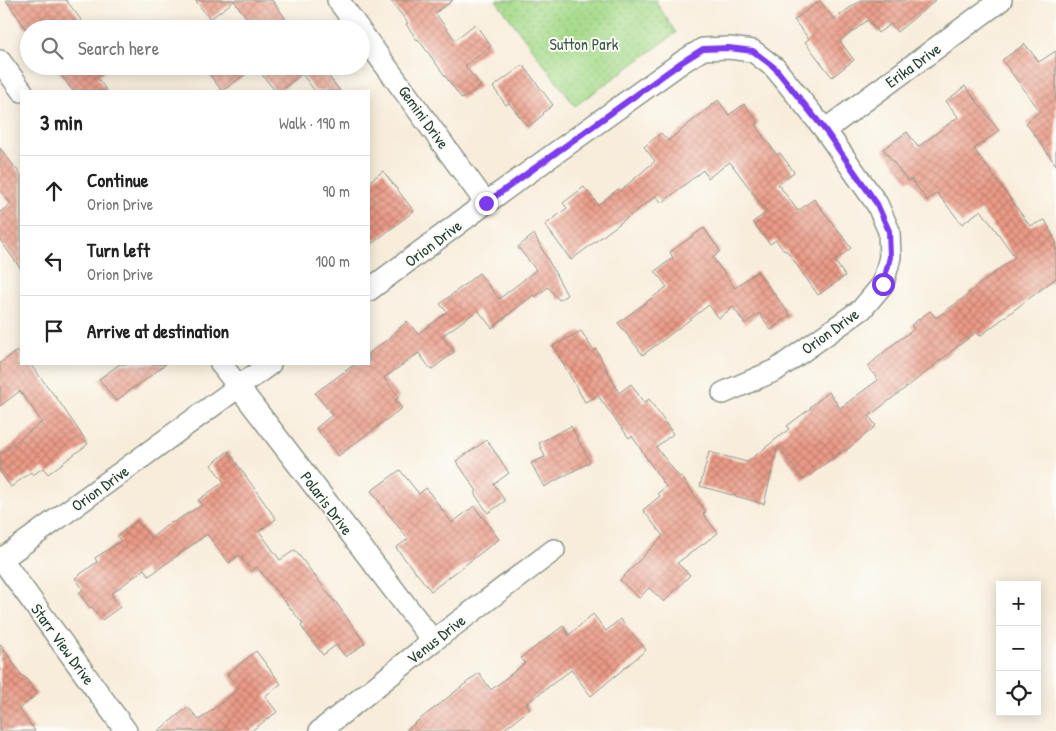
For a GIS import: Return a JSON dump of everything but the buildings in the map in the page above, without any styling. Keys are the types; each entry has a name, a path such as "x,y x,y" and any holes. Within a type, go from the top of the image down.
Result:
{"street":[{"path":"338,0 352,20"},
{"name":"Erika Drive","path":"825,130 1001,0"},
{"name":"Gemini Drive","path":"370,44 486,203"},
{"name":"Orion Drive","path":"370,289 682,62 703,49 729,48 753,51 775,68 825,130 877,204 889,231 890,257 883,284 862,309 776,370 723,392"},
{"path":"0,61 21,90"},
{"name":"Polaris Drive","path":"222,365 433,642"},
{"name":"Orion Drive","path":"1,558 269,365"},
{"name":"Venus Drive","path":"320,731 554,550"},
{"name":"Starr View Drive","path":"1,558 126,731"}],"green space":[{"name":"Sutton Park","path":"496,0 657,0 656,2 676,33 575,106"}],"route":[{"path":"486,203 682,62 703,49 729,48 753,51 775,68 825,130 877,204 889,231 890,257 883,284"}]}
